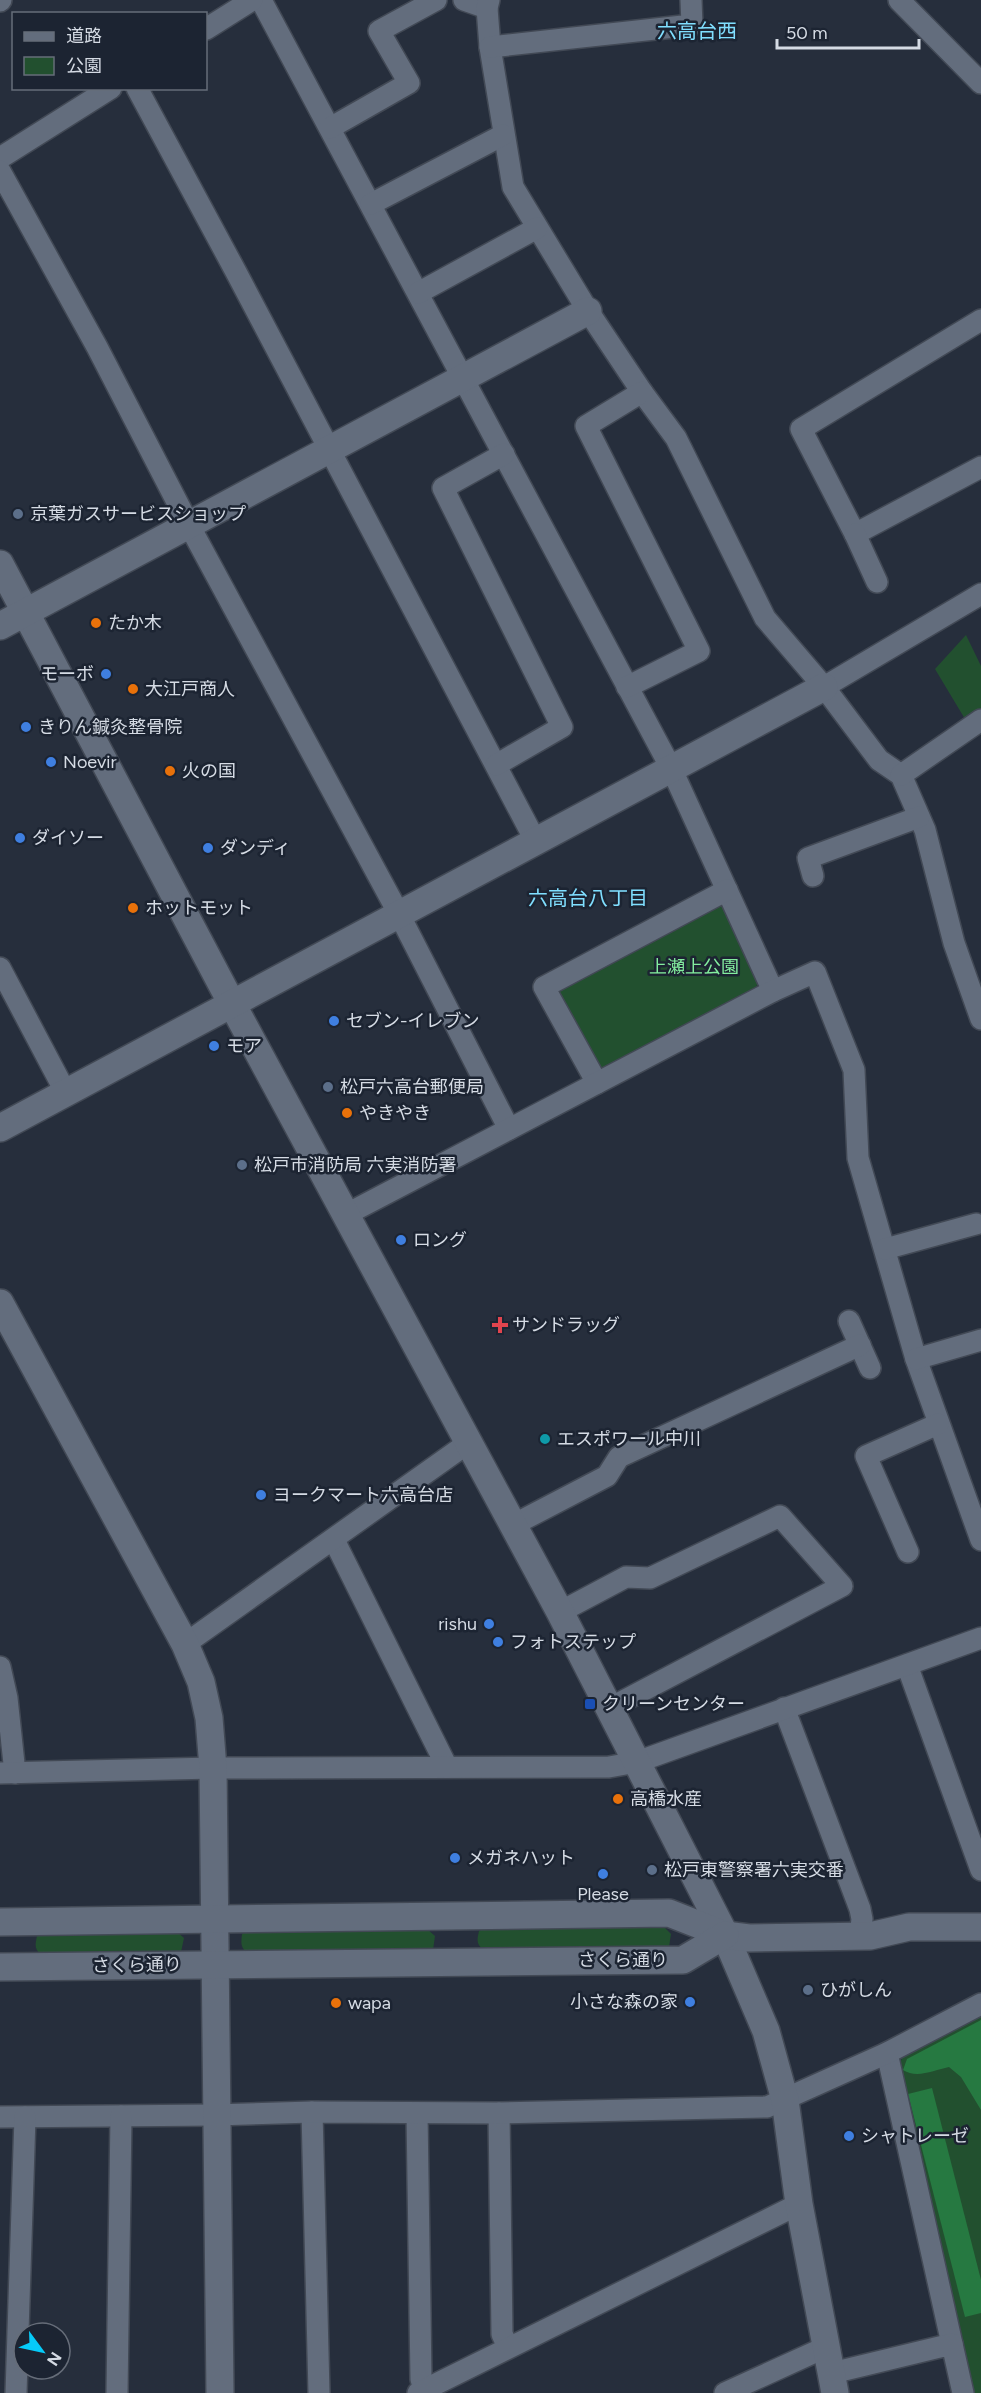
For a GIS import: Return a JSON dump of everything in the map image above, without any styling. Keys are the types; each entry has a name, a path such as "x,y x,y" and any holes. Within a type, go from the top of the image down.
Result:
{"street":[{"path":"207,28 252,0"},
{"path":"261,0 672,771 773,991"},
{"path":"330,128 409,84 379,31 436,0"},
{"path":"464,0 488,4 490,47 513,187 588,311 676,438 765,618 824,687 879,760 901,775 925,830 954,942 977,988 981,1019"},
{"path":"490,47 692,26 691,0"},
{"path":"899,0 981,83"},
{"path":"0,158 108,90"},
{"path":"137,90 536,842"},
{"path":"371,204 503,135"},
{"path":"0,171 97,347 189,525 400,916 509,1129"},
{"path":"418,293 537,228"},
{"path":"0,626 588,311"},
{"path":"877,582 801,429 981,320"},
{"path":"627,687 699,651 586,426 642,392"},
{"path":"496,765 562,727 442,488 504,454"},
{"path":"855,534 981,467"},
{"path":"0,564 233,1004 560,1612 725,1935 766,2031 785,2100 799,2204 833,2383 952,2344"},
{"path":"0,1128 672,771 824,687 981,594"},
{"path":"901,775 981,720"},
{"path":"813,876 808,858 919,817"},
{"path":"597,1083 544,987 727,890"},
{"path":"0,968 66,1093"},
{"path":"347,1214 773,991 816,972 854,1070 858,1158 916,1359 938,1424 977,1514 981,1539"},
{"path":"885,1249 976,1224"},
{"path":"0,1303 185,1644 201,1682 209,1718 213,1768 215,2115 220,2393"},
{"path":"849,1322 870,1368"},
{"path":"916,1359 981,1340"},
{"path":"513,1525 607,1476 620,1457 860,1345"},
{"path":"908,1552 866,1456 938,1424"},
{"path":"185,1644 468,1443"},
{"path":"560,1612 626,1577 650,1578 780,1516 842,1586 608,1709"},
{"path":"334,1540 447,1767"},
{"path":"0,1667 7,1698 7,1773 213,1768 609,1767 637,1762 981,1638"},
{"path":"907,1665 981,1869"},
{"path":"784,1708 860,1909 865,1936"},
{"path":"0,1922 214,1921 669,1913 725,1935 749,1938 865,1936 907,1943 981,1942"},
{"path":"865,1936 909,1927 981,1927"},
{"name":"さくら通り","path":"0,1967 683,1960 725,1935"},
{"path":"0,2117 312,2112 500,2113 767,2107 887,2053 981,2004"},
{"path":"887,2053 963,2393"},
{"path":"312,2112 319,2393"},
{"path":"417,2113 421,2391 799,2204"},
{"path":"500,2113 502,2334 508,2347"},
{"path":"117,2393 121,2116"},
{"path":"16,2393 25,2117"},
{"path":"725,2393 826,2347"}],"green space":[{"path":"966,635 981,666 981,708 965,719 935,669"},
{"name":"上瀬上公園","path":"713,901 726,907 759,979 755,991 605,1070 596,1068 554,996 559,984"},
{"path":"663,1926 671,1934 669,1947 484,1950 478,1942 479,1931 487,1927"},
{"path":"427,1929 435,1936 433,1950 249,1954 241,1943 242,1934 251,1930"},
{"path":"176,1931 184,1938 181,1952 176,1955 43,1956 36,1947 37,1936 45,1932"},
{"path":"981,2014 981,2393 974,2393 898,2067 904,2054"},
{"path":"981,2020 981,2110 961,2077 949,2067 920,2074 903,2070 907,2059"},
{"path":"932,2088 981,2280 981,2313 965,2317 908,2094"}],"place":[{"name":"京葉ガスサービスショップ","path":"18,514"},
{"name":"たか木","path":"96,623"},
{"name":"モーボ","path":"106,674"},
{"name":"大江戸商人","path":"133,689"},
{"name":"きりん鍼灸整骨院","path":"26,727"},
{"name":"Noevir","path":"51,762"},
{"name":"火の国","path":"170,771"},
{"name":"ダイソー","path":"20,838"},
{"name":"ダンディ","path":"208,848"},
{"name":"ホットモット","path":"133,908"},
{"name":"セブン-イレブン","path":"334,1021"},
{"name":"モア","path":"214,1046"},
{"name":"松戸六高台郵便局","path":"328,1087"},
{"name":"やきやき","path":"347,1113"},
{"name":"松戸市消防局 六実消防署","path":"242,1165"},
{"name":"ロング","path":"401,1240"},
{"name":"サンドラッグ","path":"500,1325"},
{"name":"エスポワール中川","path":"545,1439"},
{"name":"ヨークマート六高台店","path":"261,1495"},
{"name":"rishu","path":"489,1624"},
{"name":"フォトステップ","path":"498,1642"},
{"name":"クリーンセンター","path":"590,1704"},
{"name":"高橋水産","path":"618,1799"},
{"name":"メガネハット","path":"455,1858"},
{"name":"松戸東警察署六実交番","path":"652,1870"},
{"name":"Please","path":"603,1874"},
{"name":"ひがしん","path":"808,1990"},
{"name":"小さな森の家","path":"690,2002"},
{"name":"wapa","path":"336,2003"},
{"name":"シャトレーゼ","path":"849,2136"}],"district":[{"name":"六高台西","path":"697,31"},
{"name":"六高台八丁目","path":"588,898"}]}
